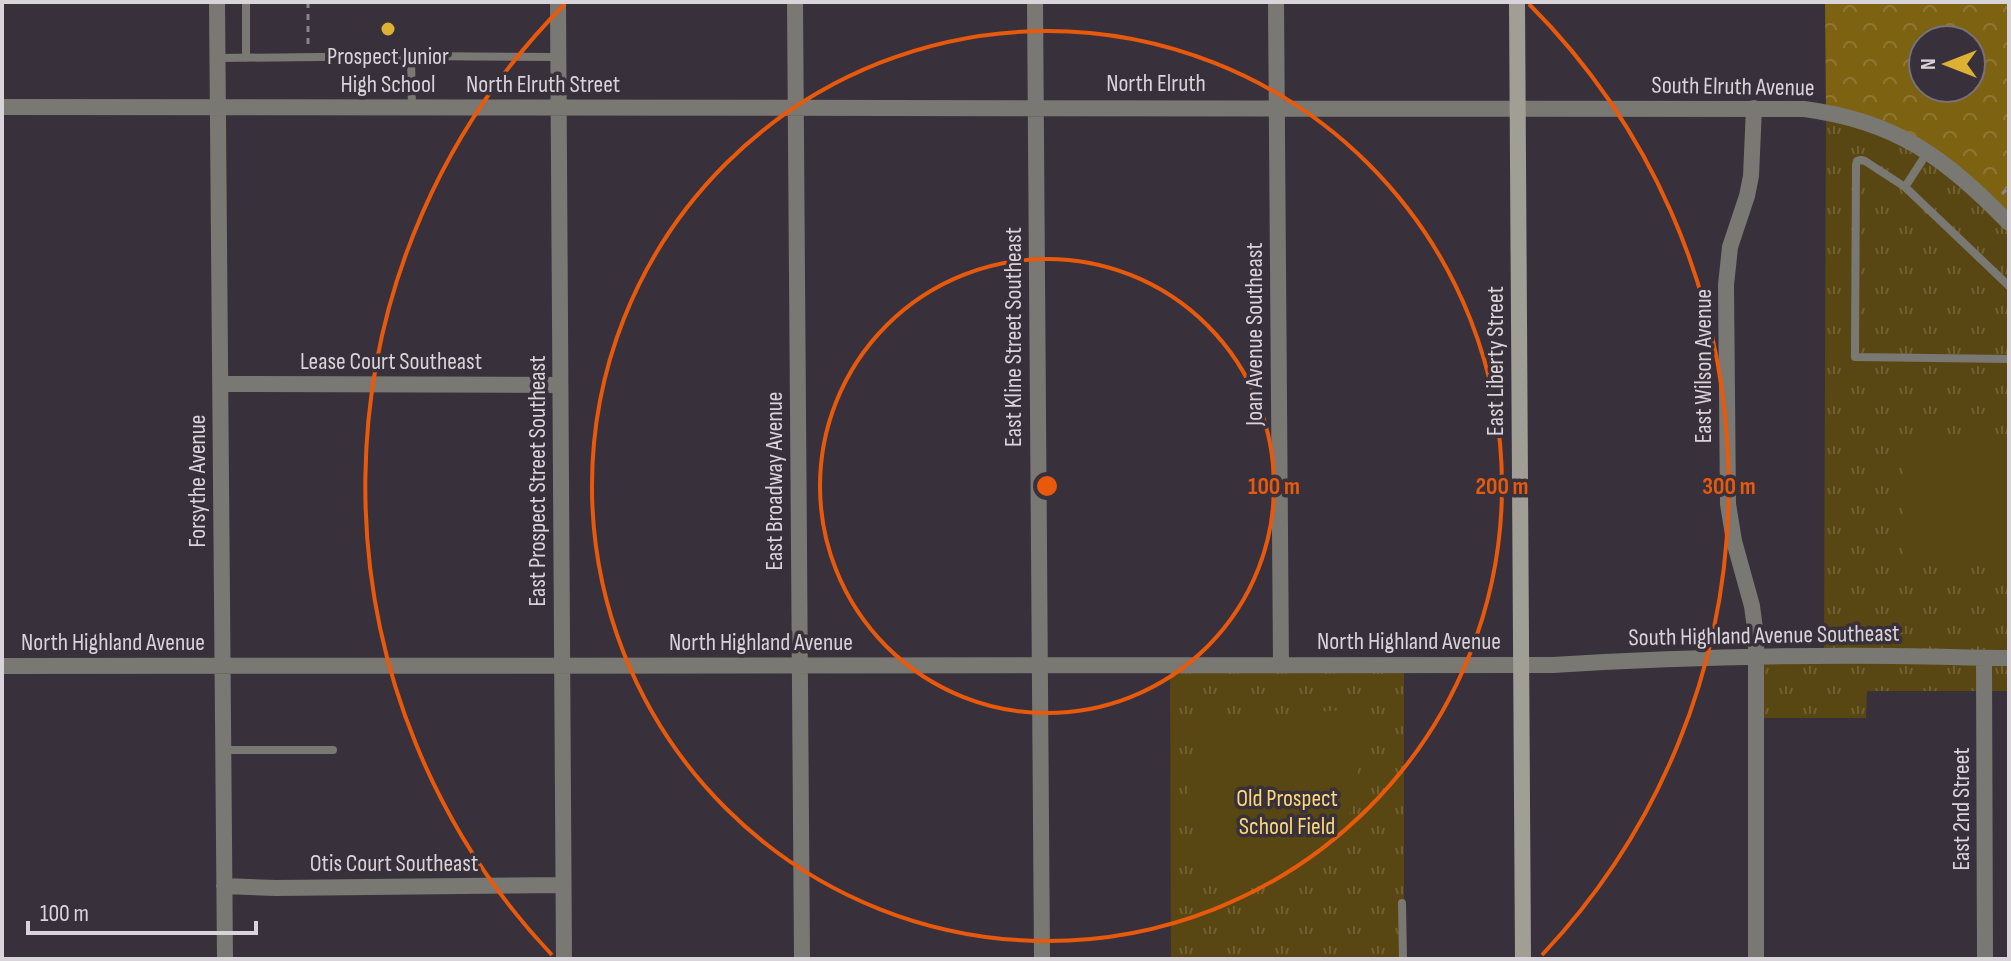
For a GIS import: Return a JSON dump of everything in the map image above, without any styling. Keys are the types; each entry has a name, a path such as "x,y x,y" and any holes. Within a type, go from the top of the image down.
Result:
{"street":[{"name":"Forsythe Avenue","path":"217,2 225,959"},
{"name":"East Prospect Street Southeast","path":"558,2 564,959"},
{"name":"East Broadway Avenue","path":"795,2 802,959"},
{"name":"East Kline Street Southeast","path":"1035,2 1042,959"},
{"name":"Joan Avenue Southeast","path":"1276,2 1281,665"},
{"name":"East Liberty Street","path":"1517,2 1523,959"},
{"name":"North Elruth Street","path":"2,107 795,108"},
{"name":"North Elruth","path":"795,108 1517,108"},
{"name":"South Elruth Avenue","path":"1517,108 1754,108 1833,113 1883,128 1927,152 1973,187 2009,223"},
{"name":"East Wilson Avenue","path":"1754,108 1751,176 1730,247 1726,285 1728,504 1756,636 1756,959"},
{"name":"Lease Court Southeast","path":"221,384 560,385"},
{"name":"South Highland Avenue Southeast","path":"1521,665 1756,657 2009,658"},
{"name":"East 2nd Street","path":"1984,658 1985,959"},
{"name":"North Highland Avenue","path":"2,666 1521,665"},
{"name":"Otis Court Southeast","path":"224,886 563,885"}],"lane":[{"path":"246,2 246,58"},
{"path":"411,56 412,108"},
{"path":"218,58 558,57"},
{"path":"1905,187 1927,152"},
{"path":"2009,286 1905,187 1865,161 1857,161 1855,357 2009,359"},
{"path":"223,750 333,750"},
{"path":"1402,903 1403,959"}],"path":[{"path":"308,2 308,44"}],"green space":[{"path":"1825,2 2009,2 2009,223 1826,112"},
{"path":"1826,112 1883,128 2009,223 2009,691 1867,691 1866,718 1756,718 1756,657 1824,656"},
{"path":"1903,445 2009,445 2009,556 1903,556"},
{"name":"Old Prospect School Field","path":"1170,665 1404,665 1404,959 1171,959"},
{"path":"1365,708 1358,773 1350,813 1342,829 1292,873 1260,879 1205,882 1189,802 1189,772 1199,730 1210,721"}],"place":[{"name":"Prospect Junior High School","path":"388,29"}]}
